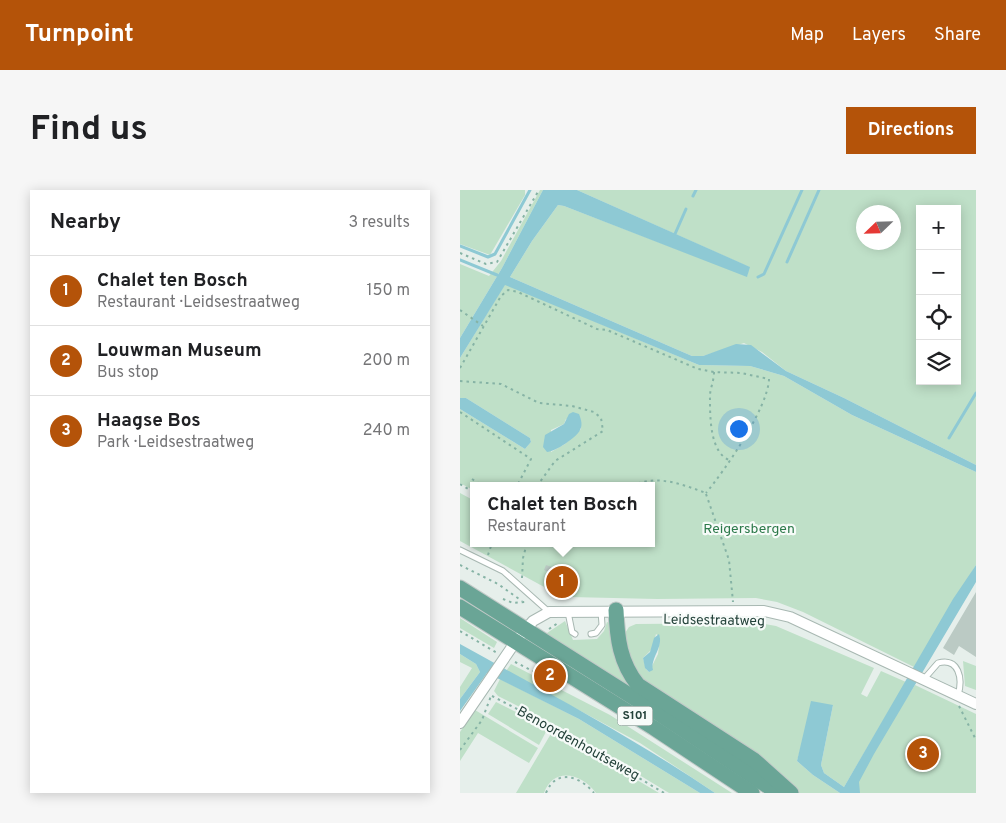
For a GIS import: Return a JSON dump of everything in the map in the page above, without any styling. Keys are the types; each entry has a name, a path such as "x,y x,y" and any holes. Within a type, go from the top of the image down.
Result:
{"main road":[{"name":"S101","path":"460,588 521,636 750,792"},
{"name":"S101","path":"460,607 521,636 661,715 778,793"},
{"path":"616,610 618,646 627,669 638,685 754,760 791,793"}],"street":[{"name":"Leidsestraatweg","path":"549,612 600,610 764,611 790,617 976,704"},
{"path":"460,724 521,636 533,621 549,612"}],"lane":[{"path":"460,550 503,571 549,612"},
{"path":"591,634 596,633 602,625 600,610"},
{"path":"568,611 572,632 576,634"},
{"path":"924,679 938,663 949,663 957,668 960,674 961,683 958,695"}],"path":[{"path":"460,253 486,264 493,264 500,259 539,190"},
{"path":"460,368 482,325 501,296 508,290 518,292 597,328 607,330 698,369 714,372 741,373 769,379 768,390 730,461 706,493"},
{"path":"460,310 482,325"},
{"path":"714,372 714,387 709,397 714,443 725,459 730,461"},
{"path":"460,381 500,384 539,403 583,408 594,412 600,418 603,431 556,461 540,482"},
{"path":"460,412 531,459 519,482"},
{"path":"472,479 477,482"},
{"path":"647,482 655,480 679,484 706,493"},
{"path":"706,493 729,560 733,610"},
{"path":"486,562 491,547"},
{"path":"522,578 523,558 526,547"},
{"path":"460,565 498,584 522,602"},
{"path":"460,631 504,661"},
{"path":"958,695 960,711 976,740"},
{"name":"Benoordenhoutseweg","path":"460,750 482,720 491,696 569,736 664,793"},
{"path":"546,793 554,781 563,776 578,780 594,793"}],"green space":[{"path":"460,190 525,190 525,195 490,255 460,244"},
{"path":"540,190 543,190 502,268 460,338 460,264 489,276 501,261"},
{"path":"577,190 976,190 976,465 844,398 786,371 762,352 744,343 703,356 692,356 510,277 532,241 558,205 747,276 749,267"},
{"name":"Reigersbergen","path":"505,284 699,365 750,366 784,376 852,415 976,472 976,565 914,667 803,612 777,602 756,598 657,599 570,597 568,588 573,573 561,569 546,588 471,547 655,547 655,482 470,482 470,488 460,483 460,409 525,449 531,442 530,438 466,398 460,398 460,358","holes":["566,419 581,420 581,429 565,444 551,452 551,430 564,424"]},
{"name":"Reigersbergen","path":"460,493 470,498 470,546 460,541"},
{"path":"460,618 497,642 494,648 460,628"},
{"path":"565,621 573,640 597,639 604,631 607,622 610,623 645,697 544,635"},
{"path":"760,623 776,626 874,668 861,694 867,697 881,671 906,682 844,787 824,773 821,765 833,705 805,733 797,761 813,775 840,793 794,793 645,684 630,664 625,633 629,627 636,624","holes":["656,634 660,637 658,654 649,672 646,669 643,658 652,649"]},
{"path":"460,654 476,664 480,672 460,699 460,687 472,668 460,662"},
{"path":"963,661 976,666 976,690 965,686"},
{"path":"511,664 610,715 732,793 715,793 640,743 506,671"},
{"path":"500,679 579,719 700,793 669,793 565,730 498,696 494,691"},
{"path":"915,685 976,714 976,793 846,793"},
{"path":"496,702 548,728 539,745 488,714"},
{"path":"475,710 538,748 529,763 478,733 460,761 460,732"},
{"path":"552,732 561,735 659,793 596,793 583,781 569,776 561,776 549,784 544,793 516,793"}],"water":[{"path":"543,190 577,190 750,267 747,277 558,205 532,241 510,277 692,356 703,356 736,344 751,345 786,371 844,398 976,465 976,472 852,415 784,376 750,366 699,365 505,285 460,358 460,338 502,268"},
{"path":"460,398 466,398 530,438 531,442 525,449 460,409"},
{"path":"573,412 579,414 582,424 580,430 565,444 547,452 543,447 545,435 564,424 569,414"},
{"path":"976,565 976,582 874,754 859,782 860,793 840,793 813,775 797,761 811,701 833,705 821,765 824,773 844,787 953,599"},
{"path":"659,634 660,643 653,661 653,670 649,672 645,668 643,658 650,652 654,638"},
{"path":"460,644 621,734 715,793 700,793 579,719 487,673 460,711 460,699 480,672 476,664 460,654"}],"building":[{"path":"546,565 572,574 567,587 558,583 560,578 544,570"},
{"path":"976,592 976,657 959,646 954,655 943,648"}],"waterway":[{"path":"460,246 488,257 495,254 530,190"},
{"path":"693,196 696,190"},
{"path":"758,277 764,274 802,190"},
{"path":"787,262 819,190"},
{"path":"675,234 686,209"},
{"path":"460,260 497,275"},
{"path":"949,438 976,393"}],"place":[{"name":"Chalet ten Bosch","path":"562,582"},
{"name":"Louwman Museum","path":"550,676"},
{"name":"Haagse Bos","path":"923,754"}]}
